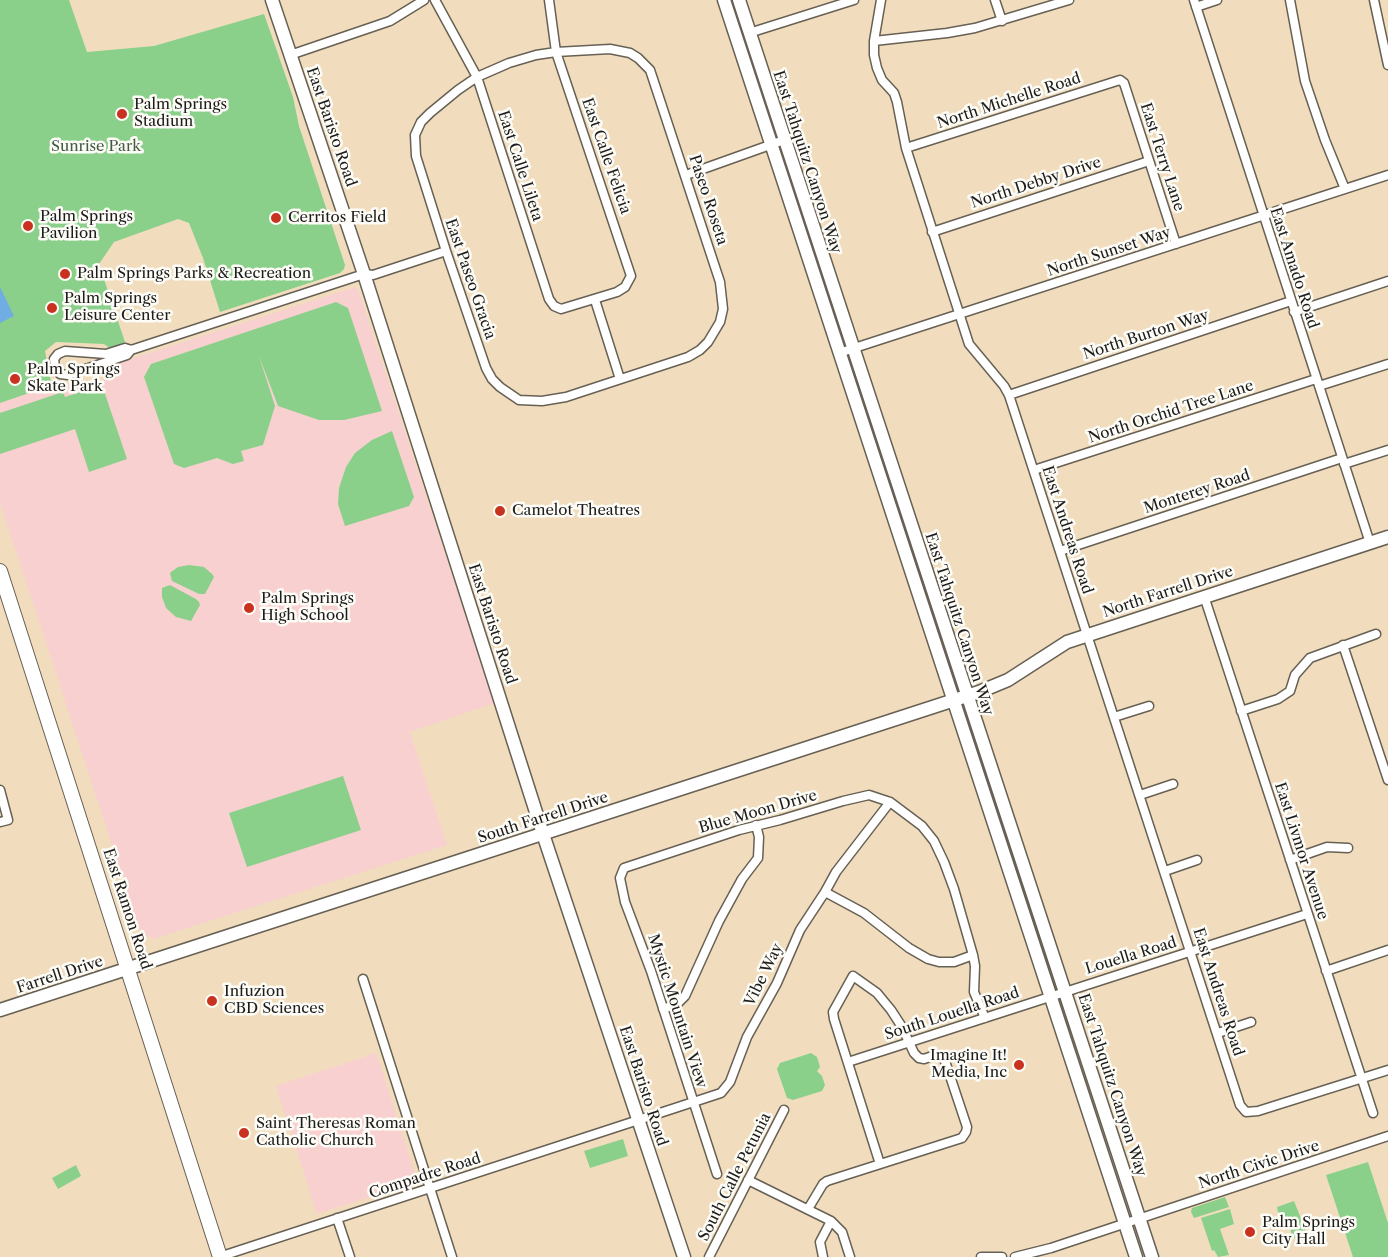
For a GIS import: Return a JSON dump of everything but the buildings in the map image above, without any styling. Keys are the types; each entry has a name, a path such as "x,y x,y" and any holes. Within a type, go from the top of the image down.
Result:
{"main road":[{"name":"East Ramon Road","path":"0,571 220,1257"}],"street":[{"name":"East Baristo Road","path":"272,0 364,274 543,834 684,1257"},
{"path":"290,55 390,21 424,0"},
{"name":"East Calle Lileta","path":"435,0 477,77 549,299 554,306 561,309 595,300"},
{"name":"East Calle Felicia","path":"549,0 556,52 631,276 626,287 595,300"},
{"name":"East Tahquitz Canyon Way","path":"724,0 1136,1257"},
{"name":"East Tahquitz Canyon Way","path":"739,0 1152,1257"},
{"path":"749,33 855,0"},
{"name":"East Andreas Road","path":"881,0 874,40 877,68 882,80 894,93 906,148 969,344 1005,386 1009,394 1240,1105 1246,1112 1258,1111 1361,1078"},
{"path":"995,0 1002,21"},
{"path":"874,40 947,33 1002,21 1069,0"},
{"path":"1195,3 1217,0"},
{"path":"1290,0 1305,81 1345,189"},
{"path":"1374,0 1388,65"},
{"name":"East Amado Road","path":"1195,3 1370,543"},
{"name":"Paseo Roseta","path":"477,77 509,63 536,55 610,49 630,53 646,66 653,79 720,282 723,309 720,322 708,342 700,350 688,357 620,379"},
{"name":"East Paseo Gracia","path":"477,77 430,113 421,122 415,135 416,156 486,368 492,379 519,400 542,401 566,397 620,379"},
{"name":"North Michelle Road","path":"906,148 1120,80"},
{"name":"East Terry Lane","path":"1120,80 1124,83 1176,244"},
{"path":"686,175 784,140"},
{"name":"North Debby Drive","path":"932,232 1149,160"},
{"name":"North Sunset Way","path":"839,353 1388,175"},
{"path":"131,350 125,348 106,354 65,351 54,359 55,367 60,374 68,375 127,355 131,350 364,274 373,275 446,251"},
{"path":"1294,312 1388,281"},
{"path":"595,300 620,379"},
{"name":"North Burton Way","path":"1009,394 1291,301"},
{"name":"North Orchid Tree Lane","path":"1034,470 1317,383 1388,364"},
{"name":"Monterey Road","path":"1060,550 1343,461 1388,450"},
{"name":"North Farrell Drive","path":"967,696 1008,680 1055,648 1087,634 1388,537"},
{"name":"East Livmor Avenue","path":"1204,596 1372,1113"},
{"path":"1241,711 1278,699 1290,691 1295,675 1310,658 1376,634"},
{"path":"1343,645 1388,780"},
{"name":"South Farrell Drive","path":"129,968 967,696"},
{"path":"1114,717 1149,706"},
{"path":"1140,795 1173,784"},
{"path":"0,790 4,821"},
{"name":"Blue Moon Drive","path":"635,864 756,825 869,795 890,802"},
{"path":"890,802 922,826 934,841 954,888 973,955 974,992 985,1018"},
{"name":"Vibe Way","path":"639,1120 721,1093 730,1082 747,1037 777,983 800,930 836,872 890,802"},
{"path":"663,1009 677,1004 685,996 719,921 742,879 758,858 759,837 756,825"},
{"path":"1290,860 1327,847 1348,848"},
{"path":"1165,871 1197,860"},
{"name":"Mystic Mountain View","path":"635,864 624,868 620,878 622,888 717,1174"},
{"path":"825,892 864,913 909,948 928,959 954,962 973,955"},
{"name":"Louella Road","path":"1065,991 1307,914"},
{"path":"1326,971 1388,950"},
{"name":"Farrell Drive","path":"0,1010 129,968"},
{"path":"808,1209 823,1184 962,1138 967,1127 945,1061 941,1056 935,1055 924,1059 919,1058 891,1010 877,993 853,976 833,1012 880,1164"},
{"path":"363,979 452,1257"},
{"name":"South Louella Road","path":"848,1062 1065,991"},
{"path":"1218,1033 1251,1022"},
{"path":"1361,1078 1388,1070"},
{"name":"South Calle Petunia","path":"709,1257 784,1110"},
{"name":"Compadre Road","path":"220,1257 639,1120"},
{"name":"North Civic Drive","path":"1015,1257 1125,1224 1388,1136"},
{"path":"748,1180 831,1221 842,1232 850,1257"},
{"path":"337,1218 350,1257"},
{"path":"823,1257 820,1242 831,1221"},
{"path":"981,1257 1002,1257"}],"shaded area":[{"name":"Palm Springs High School","path":"355,287 358,289 494,703 410,732 447,845 153,939 141,933 0,503 0,403 35,391 73,386 75,389 111,377 112,365"},
{"path":"376,1053 418,1182 317,1214 276,1086"}],"green space":[{"name":"Sunrise Park","path":"0,0 69,0 87,52 154,46 264,14 293,97 299,126 345,265 344,269 340,273 220,312 189,223 178,219 114,242 99,264 125,342 123,346 111,349 104,344 56,342 45,351 52,388 35,391 0,403"},
{"path":"336,302 348,308 382,411 344,420 319,420 278,406 259,356 275,406 263,445 241,451 244,461 233,464 217,458 184,468 174,464 144,377 151,364"},
{"path":"102,385 127,459 89,472 75,429 0,454 0,413 63,392 65,397"},
{"path":"392,431 414,497 409,506 345,526 338,504 339,488 346,467 355,453 372,440"},
{"path":"189,565 204,567 214,577 205,594 199,594 172,581 171,572 178,567"},
{"path":"170,585 199,602 200,605 191,621 176,617 166,608 162,588"},
{"path":"343,776 361,830 247,867 229,813"},
{"path":"811,1053 817,1057 820,1067 817,1071 822,1076 825,1085 822,1091 793,1100 787,1098 777,1069 780,1063"},
{"path":"623,1139 628,1156 590,1168 584,1151"},
{"path":"1368,1162 1388,1223 1388,1257 1353,1257 1326,1175"},
{"path":"76,1165 81,1176 58,1189 52,1178"},
{"path":"1225,1197 1229,1207 1194,1218 1192,1208"},
{"path":"1294,1201 1308,1236 1296,1240 1277,1207"},
{"path":"1230,1209 1234,1224 1220,1229 1229,1255 1218,1257 1214,1250 1212,1251 1201,1218"}],"water":[{"path":"0,287 14,316 0,323"}],"place":[{"name":"Palm Springs Stadium","path":"122,114"},
{"name":"Cerritos Field","path":"276,218"},
{"name":"Palm Springs Pavilion","path":"28,226"},
{"name":"Palm Springs Parks & Recreation","path":"65,274"},
{"name":"Palm Springs Leisure Center","path":"52,308"},
{"name":"Palm Springs Skate Park","path":"15,379"},
{"name":"Camelot Theatres","path":"500,511"},
{"name":"Palm Springs High School","path":"249,608"},
{"name":"Infuzion CBD Sciences","path":"212,1001"},
{"name":"Imagine It! Media, Inc","path":"1019,1065"},
{"name":"Saint Theresas Roman Catholic Church","path":"244,1133"},
{"name":"Palm Springs City Hall","path":"1250,1232"}]}
